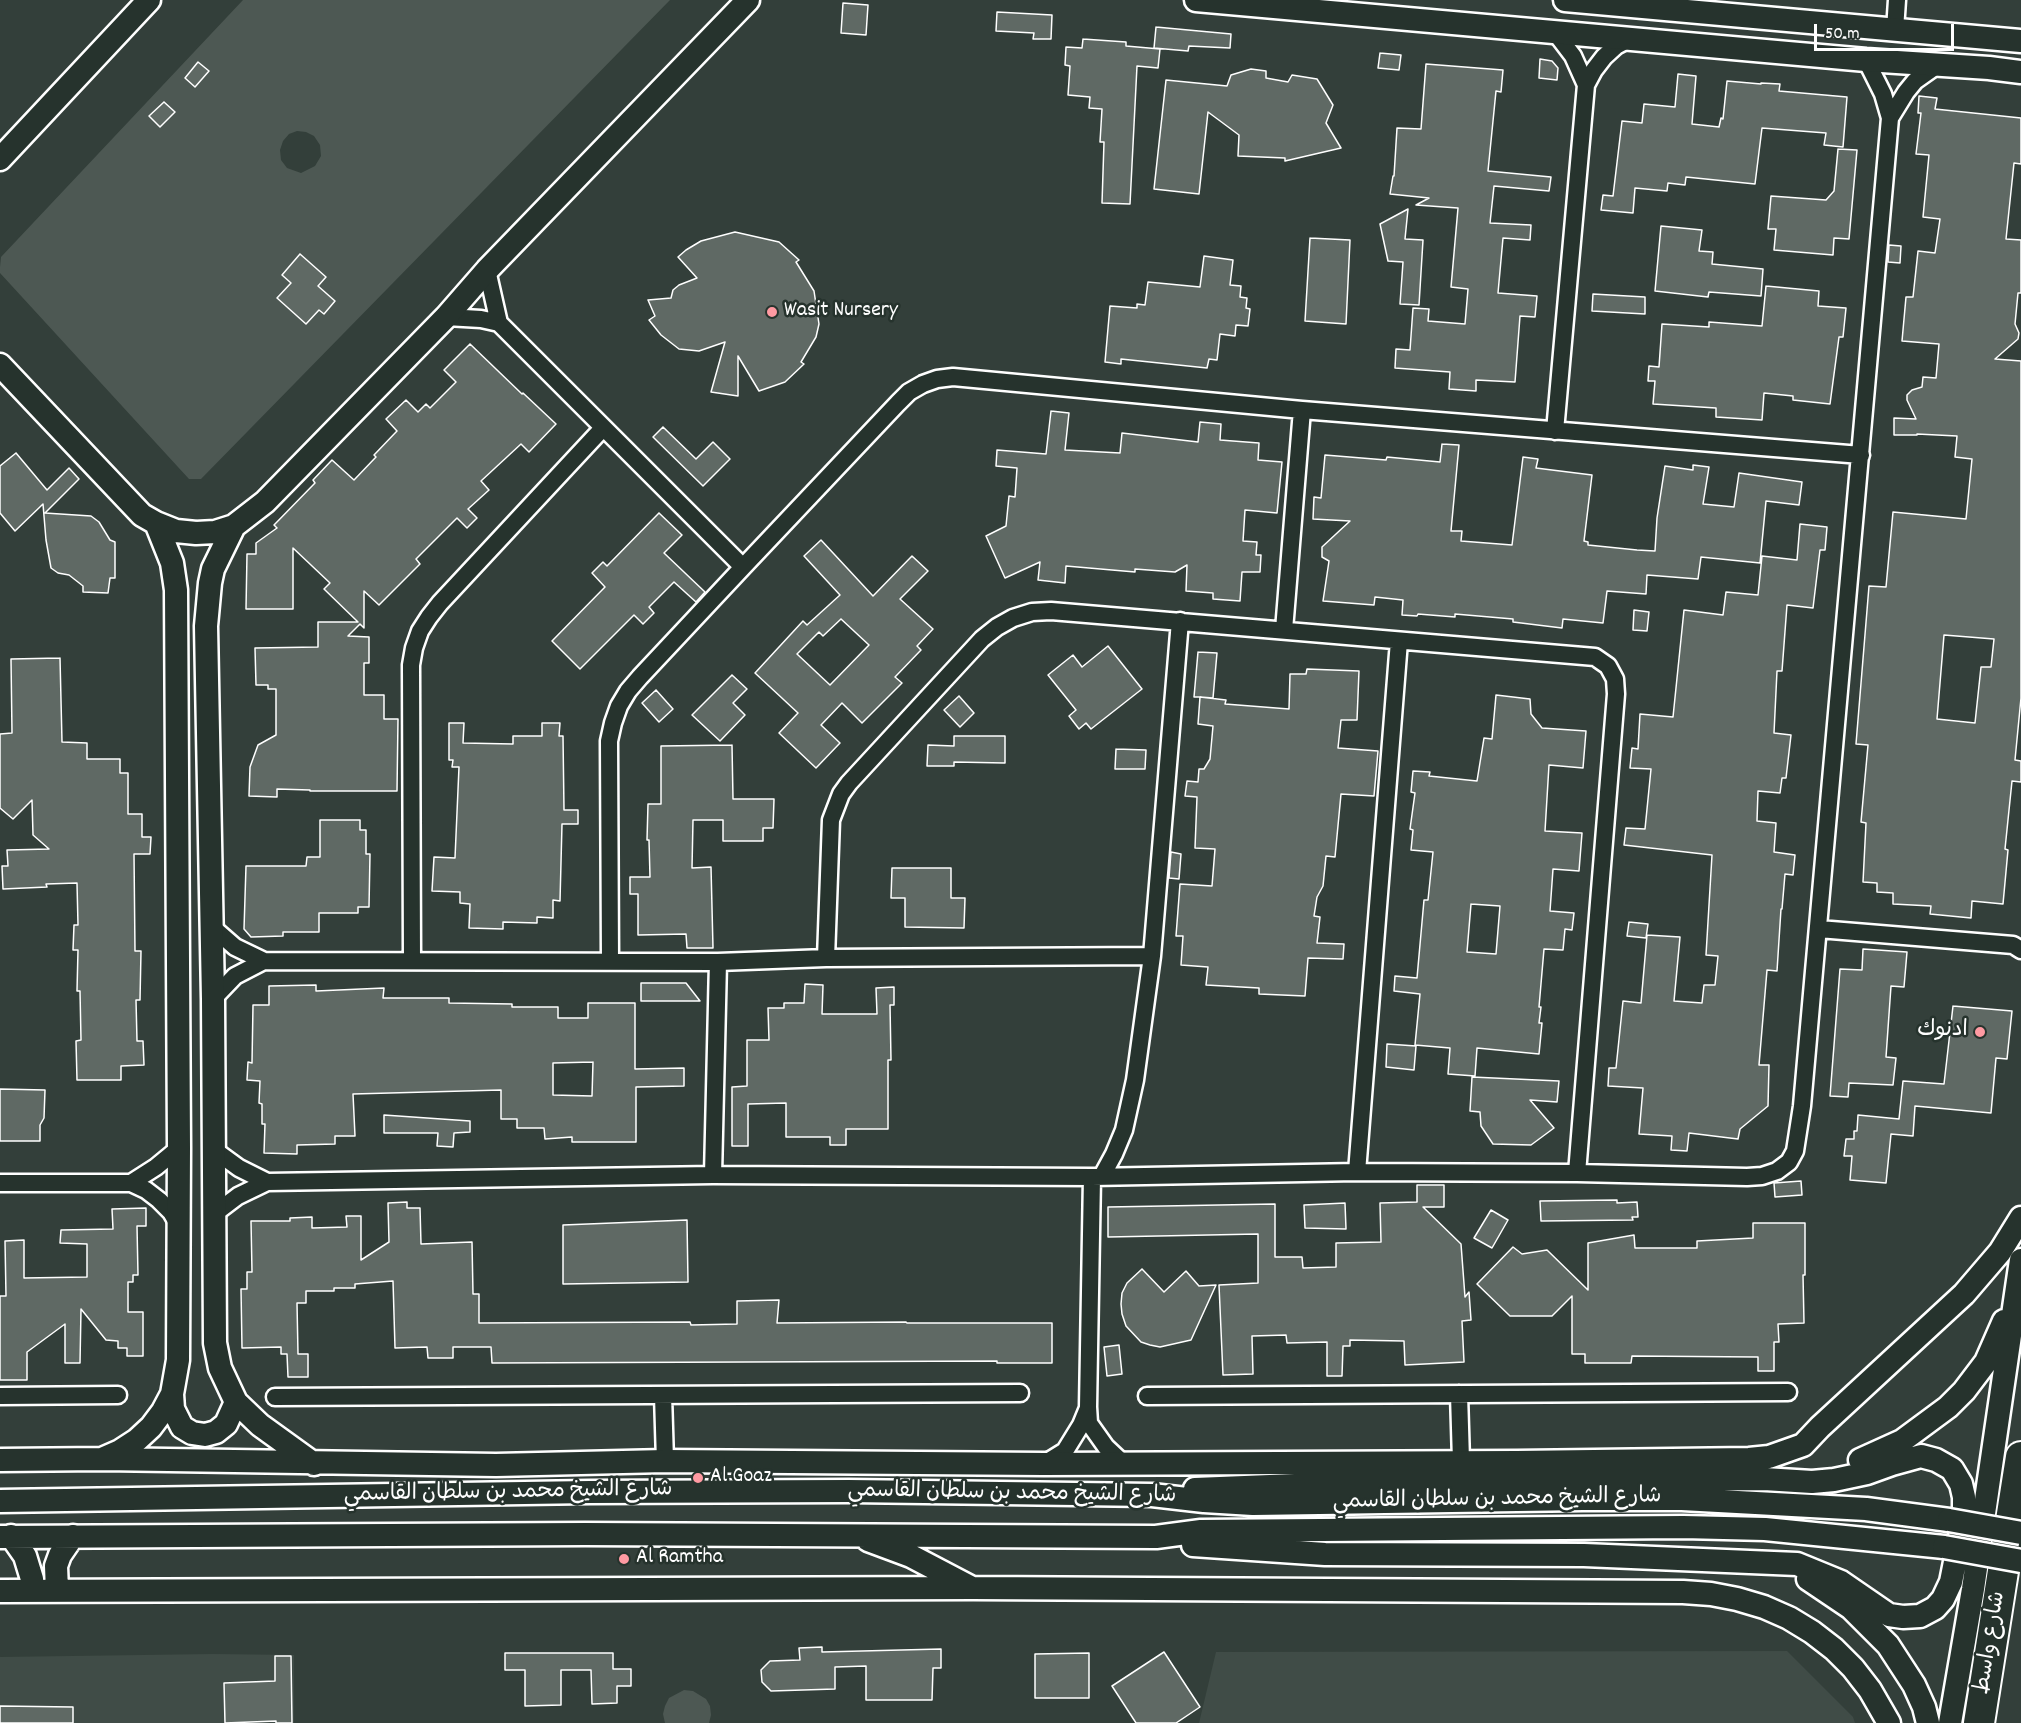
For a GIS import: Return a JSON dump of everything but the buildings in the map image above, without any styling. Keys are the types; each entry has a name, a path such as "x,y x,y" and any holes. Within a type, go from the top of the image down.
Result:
{"highway":[{"name":"شارع واسط","path":"1979,1723 2021,1457"}],"street":[{"path":"0,159 149,0"},
{"path":"0,365 131,504 156,523 176,531 196,533 215,532 234,526 265,502 748,0"},
{"path":"1196,0 1866,60 2019,71"},
{"path":"1565,0 1669,5 1895,30 2021,41"},
{"path":"1895,30 1898,0"},
{"path":"1554,31 1573,56 1586,85"},
{"path":"1555,431 1586,85 1604,57 1631,38"},
{"path":"213,1215 238,1196 267,1182 713,1175 1097,1176 1357,1172 1577,1173 1747,1177 1762,1176 1777,1171 1789,1162 1796,1151 1798,1139 1819,929 1890,118 1881,88 1866,60"},
{"path":"1890,118 1901,99 1916,81 1940,64"},
{"path":"488,270 499,324 743,567"},
{"path":"446,316 499,324"},
{"path":"609,962 609,741 619,706 628,691 743,567 909,392 923,384 952,377 1302,411 1861,455"},
{"path":"1284,630 1302,411"},
{"path":"412,960 411,665 420,631 440,603 603,428"},
{"path":"156,523 176,577 179,1227 178,1352 172,1394 173,1409 182,1427 192,1433 205,1435 216,1432 226,1424 236,1402"},
{"path":"234,526 213,569 206,626 213,999 215,1343 220,1368 236,1402 260,1425 314,1464"},
{"path":"826,958 831,820 841,794 853,778 982,639 1013,618 1032,612 1051,611 1595,657 1608,666 1615,679 1616,694 1577,1173"},
{"path":"176,621 192,621 206,626"},
{"path":"1123,1463 1097,1436 1089,1423 1097,1176 1118,1146 1131,1105 1152,956 1180,621"},
{"path":"1357,1172 1399,641"},
{"path":"211,926 235,947 264,961"},
{"path":"1819,929 2018,946"},
{"path":"213,999 236,976 264,961 718,962 826,958 1152,956"},
{"path":"713,1175 718,962"},
{"path":"131,1183 156,1167 179,1148"},
{"path":"213,1149 239,1168 267,1182"},
{"path":"0,1183 131,1183 146,1190 159,1200 171,1212 179,1227"},
{"path":"0,1460 103,1459 496,1466 665,1461 1044,1464 1749,1459 1769,1457 1803,1445 1964,1294 2000,1252 2021,1218"},
{"path":"1764,1479 1816,1473 1849,1465 1902,1441 1948,1407 1964,1391 1986,1362 2001,1329 2020,1269"},
{"path":"1950,1723 1973,1589 2020,1269"},
{"path":"1147,1395 1788,1392"},
{"path":"275,1397 1020,1393"},
{"path":"103,1459 120,1451 144,1434 163,1411 172,1394"},
{"path":"1459,1394 1461,1461"},
{"path":"0,1396 118,1395"},
{"path":"663,1395 665,1461"},
{"path":"1044,1464 1065,1451 1081,1425 1088,1407"},
{"path":"1152,1495 1199,1488 1395,1481 1764,1479 1812,1482 1867,1473 1921,1456 1936,1460 1953,1469 1961,1484 1964,1497 1962,1527 1951,1582 1943,1599 1935,1608 1920,1616 1903,1617 1889,1615 1841,1582 1797,1564 1668,1557 1325,1554 1190,1545 1156,1538"},
{"path":"1461,1461 1498,1480"},
{"path":"496,1466 527,1472 590,1492"},
{"name":"شارع الشيخ محمد بن سلطان القاسمي","path":"0,1501 590,1492 849,1491 1152,1495 1204,1502 1253,1504 1682,1499 1866,1509 1949,1520 2021,1533"},
{"name":"شارع الشيخ محمد بن سلطان القاسمي","path":"6,1537 847,1534 1156,1538 1201,1531 1683,1527 1765,1529 1944,1547 2021,1561"},
{"path":"847,1534 882,1544 911,1556 973,1588"},
{"path":"57,1591 56,1566 60,1555 73,1536"},
{"path":"6,1537 25,1556 33,1591"},
{"path":"1628,1592 1668,1557"},
{"path":"1771,1562 1818,1585 1851,1608 1875,1630 1905,1669 1924,1707 1928,1723"},
{"path":"0,1591 973,1588 1710,1594 1764,1607 1788,1618 1819,1638 1853,1668 1870,1690 1889,1723"}],"shaded area":[{"path":"243,0 670,0 201,479 189,479 0,273 1,257","holes":["297,131 314,136 320,145 321,156 315,166 301,173 287,168 281,160 280,150 289,134","300,254 326,276 318,286 335,301 324,314 319,310 306,324 277,299 291,283 282,275"]},
{"path":"1787,1651 1853,1717 1855,1723 1199,1723 1216,1652"},
{"path":"294,1655 294,1723 0,1723 0,1657"},
{"path":"684,1690 693,1691 706,1699 710,1706 709,1723 665,1723 663,1714 669,1698"}],"place":[{"name":"Wasit Nursery","path":"772,312"},
{"name":"ادنوك","path":"1980,1032"},
{"name":"Al Goaz","path":"698,1478"},
{"name":"Al Ramtha","path":"624,1559"}]}
